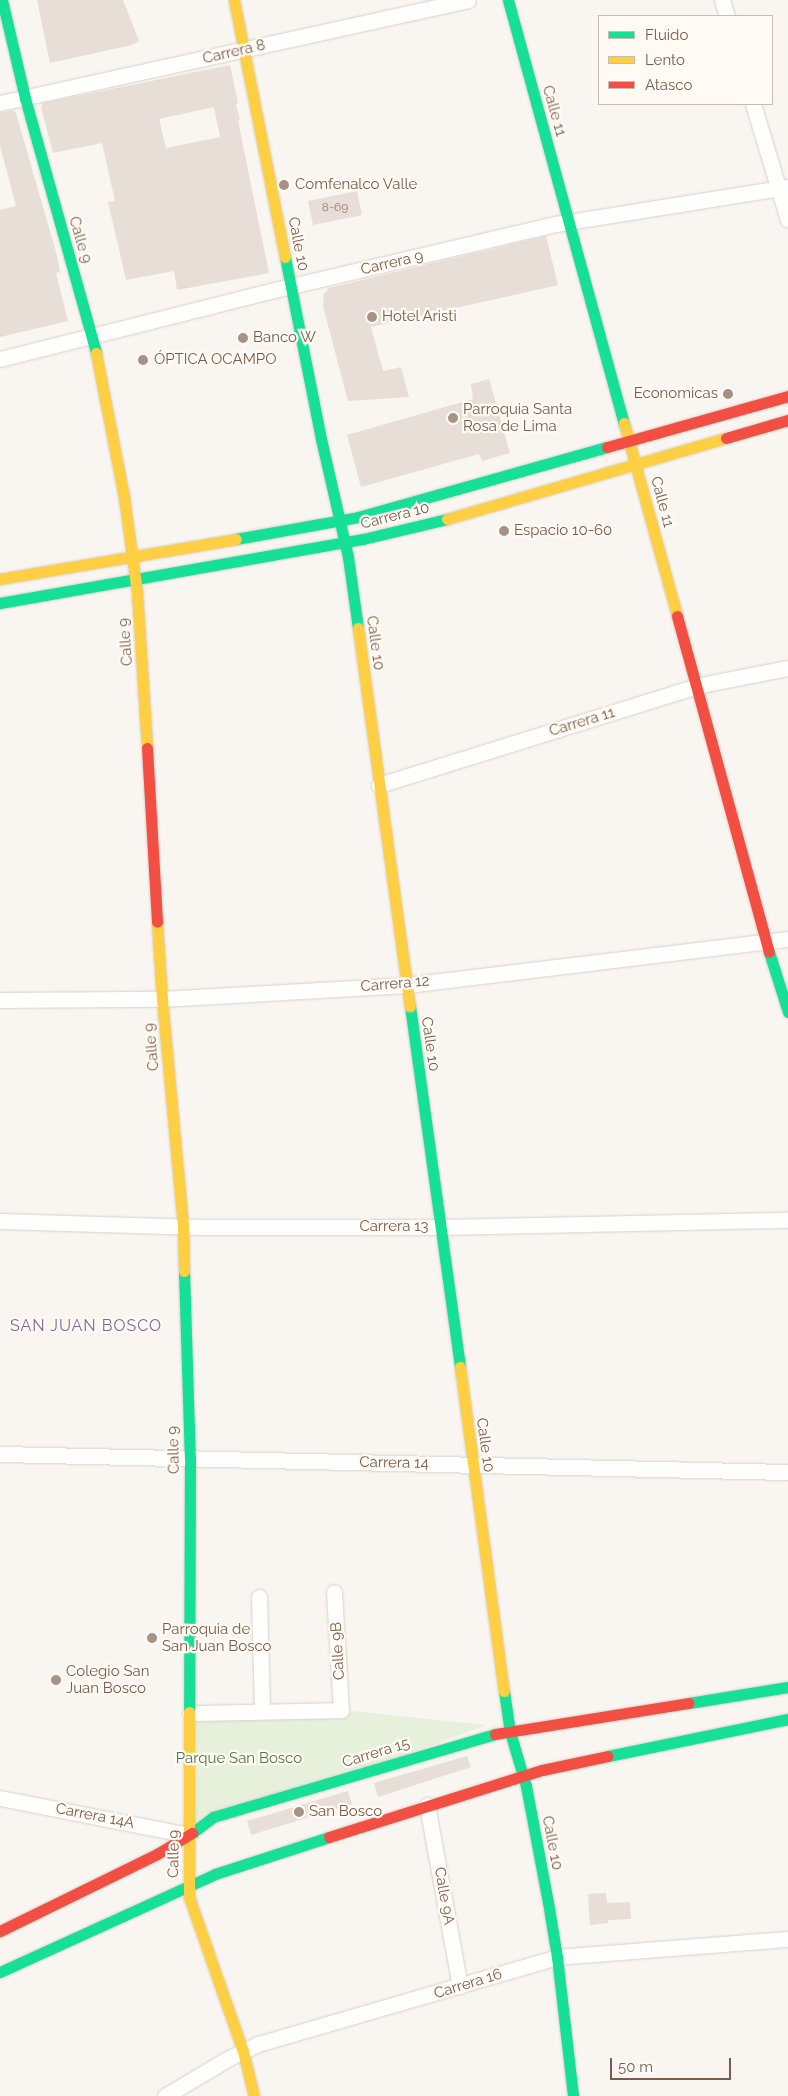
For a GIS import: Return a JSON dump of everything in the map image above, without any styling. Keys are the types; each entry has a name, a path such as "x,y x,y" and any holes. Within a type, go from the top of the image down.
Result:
{"main road":[{"name":"Calle 9","path":"2,0 25,98 92,335 112,431 136,581 162,999 182,1227 190,1458 188,1886 189,1897 243,2051 254,2096"},
{"name":"Calle 10","path":"234,0 345,543 510,1732 523,1775 557,1957 572,2096"},
{"name":"Calle 11","path":"508,0 766,941 788,1012"},
{"name":"Carrera 10","path":"0,579 132,558 340,520 788,396"},
{"name":"Carrera 10","path":"0,603 136,581 345,543 483,510 788,420"},
{"name":"Carrera 15","path":"0,1931 157,1854 214,1817 489,1735 788,1687"},
{"path":"0,1972 224,1871 427,1805 523,1775 788,1720"}],"street":[{"name":"Carrera 8","path":"0,103 244,51 468,0"},
{"path":"722,0 727,15"},
{"path":"753,105 783,188 788,220"},
{"name":"Carrera 9","path":"0,359 291,286 570,222 783,188"},
{"name":"Carrera 11","path":"379,785 696,686 788,668"},
{"name":"Carrera 12","path":"0,1000 162,999 407,985 788,938"},
{"name":"Carrera 13","path":"0,1221 182,1227 440,1227 788,1220"},
{"name":"Carrera 14","path":"0,1454 788,1472"},
{"name":"Calle 9B","path":"262,1711 341,1710 334,1592"},
{"path":"190,1713 262,1711 259,1597"},
{"name":"Carrera 14A","path":"0,1798 189,1835"},
{"name":"Calle 9A","path":"427,1805 460,1986"},
{"name":"Carrera 16","path":"165,2096 258,2044 557,1957 788,1939"}],"green space":[{"name":"Parque San Bosco","path":"341,1710 486,1725 189,1835 190,1713"}],"building":[{"path":"37,0 123,0 139,41 132,45 50,63"},
{"path":"230,65 238,103 236,104 240,120 238,121 269,273 177,290 174,271 126,280 108,202 115,201 102,143 53,153 41,107 43,103","holes":["214,107 220,137 166,148 159,119"]},
{"path":"12,110 16,113 56,252 60,272 56,273 68,321 0,337 0,210 16,206 0,145 0,113"},
{"path":"357,191 362,215 313,225 308,201"},
{"name":"Hotel Aristi","path":"546,236 558,285 371,327 383,371 401,367 409,397 348,401 323,306 324,294 329,288"},
{"name":"Parroquia Santa Rosa de Lima","path":"489,379 510,453 482,461 479,454 361,487 347,435 473,399 471,384"},
{"name":"San Bosco","path":"467,1756 471,1767 378,1797 374,1783"},
{"name":"San Bosco","path":"348,1791 352,1804 251,1835 247,1821"},
{"path":"606,1893 607,1903 630,1902 631,1919 608,1920 608,1923 590,1925 588,1894"}],"traffic: fast":[{"path":"2,0 25,98 96,353"},
{"path":"508,0 624,423"},
{"path":"285,257 321,439 348,557 358,628"},
{"path":"236,539 358,517 607,447"},
{"path":"0,603 363,539 447,519"},
{"path":"769,952 788,1012"},
{"path":"410,1006 460,1367"},
{"path":"184,1271 190,1459 189,1712"},
{"path":"689,1703 788,1687"},
{"path":"504,1691 510,1732 526,1786 548,1902 557,1957 573,2096"},
{"path":"608,1756 788,1719"},
{"path":"192,1833 213,1817 495,1734"},
{"path":"0,1972 215,1874 329,1837"}],"traffic: slow":[{"path":"234,0 285,257"},
{"path":"96,353 124,497 137,592 147,748"},
{"path":"624,423 677,616"},
{"path":"447,519 726,438"},
{"path":"0,579 236,539"},
{"path":"358,628 410,1006"},
{"path":"157,922 162,999 183,1227 184,1271"},
{"path":"460,1367 504,1691"},
{"path":"189,1712 189,1897 243,2051 254,2096"}],"traffic: jam":[{"path":"607,447 788,396"},
{"path":"726,438 788,420"},
{"path":"677,616 769,952"},
{"path":"147,748 157,922"},
{"path":"495,1734 689,1703"},
{"path":"329,1837 542,1770 608,1756"},
{"path":"0,1931 157,1854 192,1833"}],"place":[{"name":"Comfenalco Valle","path":"284,185"},
{"name":"Hotel Aristi","path":"372,317"},
{"name":"Banco W","path":"243,338"},
{"name":"ÓPTICA OCAMPO","path":"143,360"},
{"name":"Economicas","path":"728,394"},
{"name":"Parroquia Santa Rosa de Lima","path":"453,418"},
{"name":"Espacio 10-60","path":"504,531"},
{"name":"Parroquia de San Juan Bosco","path":"152,1638"},
{"name":"Colegio San Juan Bosco","path":"56,1680"},
{"name":"San Bosco","path":"299,1812"}],"district":[{"name":"SAN JUAN BOSCO","path":"86,1326"}]}
